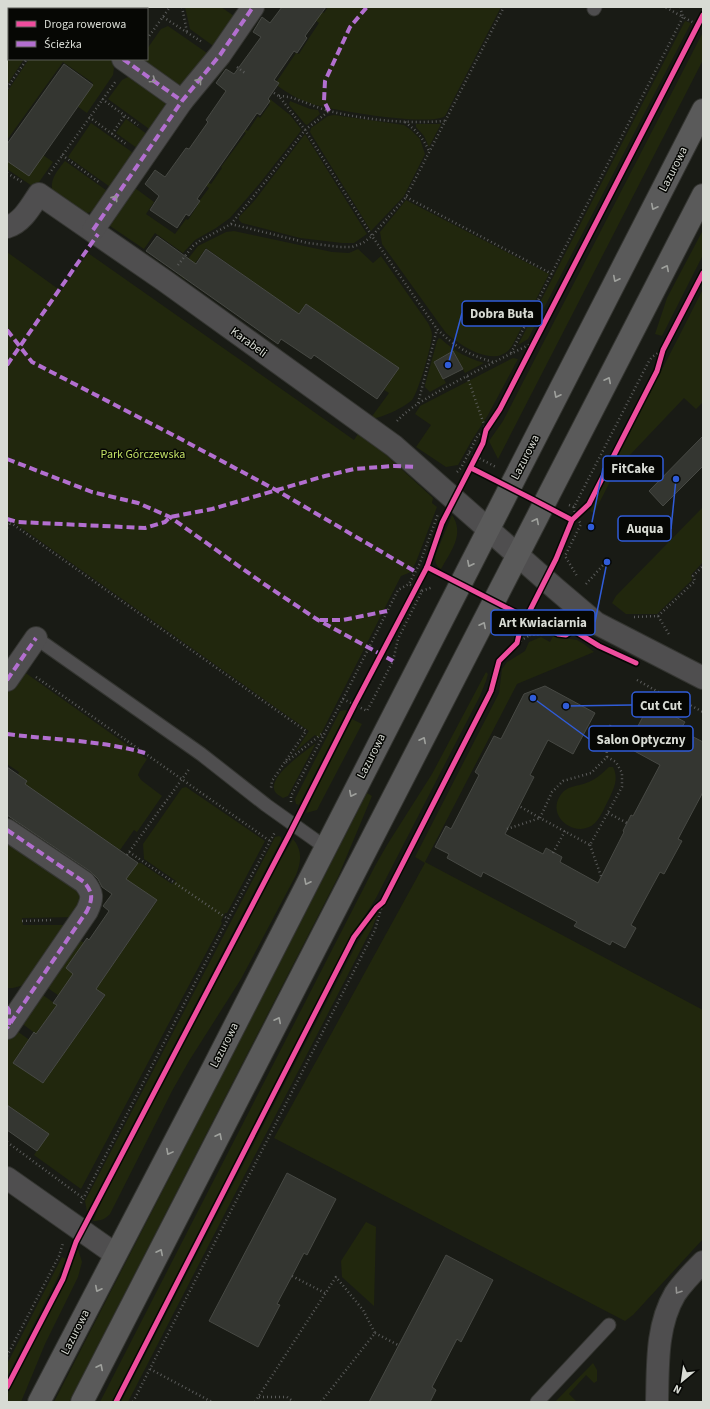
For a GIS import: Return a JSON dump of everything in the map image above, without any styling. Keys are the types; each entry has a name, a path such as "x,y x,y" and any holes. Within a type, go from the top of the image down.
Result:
{"main road":[{"name":"Lazurowa","path":"39,1402 213,1068 703,110"},
{"path":"82,1402 703,195"}],"street":[{"path":"93,230 182,101 220,55 253,7"},
{"path":"126,61 182,101"},
{"path":"7,227 13,225 24,216 39,194"},
{"name":"Karabeli","path":"39,194 165,281 394,446 596,623 703,678"},
{"path":"12,672 36,638"},
{"path":"7,830 84,882 90,889 92,900 87,910 7,1028"},
{"path":"7,1178 115,1254"},
{"path":"656,1402 659,1347 664,1320 675,1295 685,1281 703,1262"}],"lane":[{"path":"36,638 201,754 266,805 325,847"},
{"path":"537,1402 609,1325"}],"path":[{"path":"148,38 170,7"},
{"path":"182,7 188,32"},
{"path":"231,224 308,243 340,247 352,247 363,244 406,198 504,7"},
{"path":"665,7 698,25"},
{"path":"511,353 683,17 680,7"},
{"path":"7,88 26,60"},
{"path":"7,172 39,194 50,173 102,99 126,61"},
{"path":"274,93 279,96 305,130 372,236 437,329 460,349 474,356 493,362"},
{"path":"279,96 287,96 310,106 329,111 405,122 445,121"},
{"path":"102,99 157,138"},
{"path":"165,281 193,246 231,224 305,130 329,111"},
{"path":"112,134 125,115"},
{"path":"89,118 144,156"},
{"path":"405,122 416,131 424,141 429,152"},
{"path":"62,156 117,195"},
{"path":"406,198 552,274"},
{"path":"418,403 437,329"},
{"path":"383,439 403,414 418,403 493,362 535,342"},
{"path":"661,361 663,350"},
{"path":"574,507 649,361 652,357 663,350"},
{"path":"467,376 486,430 485,436"},
{"path":"456,473 461,468 478,435 486,430"},
{"path":"474,462 480,450"},
{"path":"468,453 496,467"},
{"path":"544,505 572,520 577,513"},
{"path":"569,505 574,507 580,524 565,556 576,574 591,588"},
{"path":"286,803 291,806 291,796 343,699 398,590 409,584 420,564 440,510"},
{"path":"7,520 306,731 272,781 272,791"},
{"path":"7,528 11,522"},
{"path":"586,584 604,564"},
{"path":"631,617 658,616 695,581 693,576 703,566"},
{"path":"412,594 419,580"},
{"path":"409,584 422,591"},
{"path":"343,699 367,711 392,661 398,639 422,591 435,587"},
{"path":"517,643 530,635 544,634 552,617 550,612"},
{"path":"508,624 530,635"},
{"path":"517,643 523,624"},
{"path":"540,625 552,631"},
{"path":"12,672 182,779 270,841"},
{"path":"637,680 662,694 673,696 703,712"},
{"path":"351,711 358,698"},
{"path":"507,829 540,818 552,792 563,781 591,773 607,757 606,733 611,724"},
{"path":"284,764 325,732"},
{"path":"201,754 128,854 228,919"},
{"path":"590,845 622,788 622,773 616,762 607,757"},
{"path":"520,806 590,845 601,876"},
{"path":"608,813 627,823"},
{"path":"79,1209 83,1198 228,919 276,831"},
{"path":"553,852 564,831"},
{"path":"376,908 383,902"},
{"path":"133,1402 375,930 383,902"},
{"path":"7,1142 83,1198"},
{"path":"7,1356 59,1256 65,1238"},
{"path":"292,1276 325,1293"},
{"path":"255,1402 336,1277 363,1310 375,1333 398,1345"},
{"path":"321,1402 375,1333"},
{"path":"150,1369 212,1402"},
{"path":"258,1397 286,1396 294,1402"}],"green space":[{"path":"185,7 221,7 234,16 214,45 212,45 190,29"},
{"path":"328,7 501,7 445,116 436,119 421,120 402,119 323,107 295,97 275,84 296,53 299,54 319,23 315,20 321,12 324,13"},
{"path":"8,13 8,60 23,60 7,85"},
{"path":"685,21 691,23 528,339 518,345"},
{"path":"168,26 207,53 181,87 173,87 143,60 148,60 148,48 161,29"},
{"path":"703,32 703,60 498,459 489,441 503,421"},
{"path":"28,60 111,60 114,68 113,75 87,113 74,104 85,94 93,83 63,62 7,140 7,92"},
{"path":"130,76 168,104 152,131 108,99 122,80"},
{"path":"270,99 290,115 301,129 300,132 230,218 195,240 183,253 155,233 144,249 110,226 113,213 135,188 154,202 146,214 175,234 186,219 188,220 198,205 197,204 209,188 205,185 207,182 211,184 222,168 221,167 246,133 242,131 244,129 248,131 258,116 260,118 270,104 268,102"},
{"path":"290,101 310,109 318,110 320,114 307,125 290,106"},
{"path":"334,115 404,125 420,139 425,154 404,196 371,231 310,132 311,128 328,116"},
{"path":"126,119 151,137 141,151 116,133"},
{"path":"91,123 136,155 113,189 68,157"},
{"path":"416,124 441,124 429,147 424,136 416,127"},
{"path":"305,134 367,234 354,243 300,238 242,223 239,220 239,217 255,200"},
{"path":"40,153 53,162 35,188 7,169 7,160"},
{"path":"65,161 110,193 94,211 84,214 53,193 53,180"},
{"path":"406,200 549,274 512,346 505,353 497,356 488,356 479,353 460,344 446,333 382,244 380,232"},
{"path":"703,230 703,255 662,336 655,334 667,298"},
{"path":"234,231 332,252 349,253 358,249 373,263 381,256 428,323 432,332 430,348 424,369 415,396 412,400 392,412 370,419 389,393 384,390 398,370 306,304 298,314 206,248 184,279 177,273 198,246 226,232"},
{"name":"Park Górczewska","path":"7,252 61,291 88,253 354,440 360,431 433,498 432,503 437,507 416,562 411,572 401,576 319,738 315,735 295,752 309,731 9,519 7,522"},
{"path":"703,289 703,402 696,409 684,398 627,458 638,468 628,479 616,470 594,513 590,511"},
{"path":"439,338 461,354 484,363 465,373 453,352 434,362 446,383 430,392 425,385"},
{"path":"513,358 518,359 488,415 458,465 446,467 416,447 431,425 415,414 420,406"},
{"path":"703,507 703,562 691,575 692,580 657,614 626,614 612,603 616,596"},
{"path":"452,515 456,522 457,536 441,569 436,564 435,556"},
{"path":"553,636 577,640 594,652 517,684 425,862 703,1010 703,1239 633,1315 625,1321 274,1138 425,863 415,857 499,693 502,669 507,662 525,651 529,642 541,637 550,642"},
{"path":"20,669 147,759 138,775 141,780 162,796 137,832 134,830 120,850 25,784 27,781 18,775 19,772 7,764 7,689"},
{"path":"486,672 488,674 480,696 376,898 349,941 112,1402 100,1402 375,866 432,774"},
{"path":"340,711 347,711 299,805 296,804 295,799"},
{"path":"352,719 362,724 317,810 306,813 313,796"},
{"path":"316,743 288,796 283,798 277,794 274,789 275,783 283,770"},
{"path":"609,767 613,767 616,779 613,791 597,821 588,828 580,829 566,824 560,818 557,811 557,804 563,792 569,788 592,780"},
{"path":"186,787 265,841 227,913 225,913 221,921 222,923 81,1189 34,1155 48,1134 7,1105 7,1040 14,1029 31,1041 20,1052 13,1063 43,1083 105,996 96,989 157,901 126,879 138,863 141,863 172,884 176,881 144,859 143,844 182,788"},
{"path":"367,793 372,796 338,877 69,1402 54,1402"},
{"path":"7,837 82,889 80,917 22,918 23,925 75,925 28,984 13,988 7,988"},
{"path":"275,837 281,837 281,840 87,1212 85,1201"},
{"path":"293,839 300,852 299,866 296,875 241,979 189,1061 172,1091 110,1214 103,1219 93,1221 103,1198 279,862"},
{"path":"378,913 373,926 128,1402 121,1402 356,945 368,925"},
{"path":"79,940 86,944 66,968 75,975 62,998 45,986"},
{"path":"40,993 57,1005 36,1034 20,1022"},
{"path":"366,1222 376,1227 374,1306 342,1277 341,1261"},
{"path":"78,1249 82,1262 78,1277 45,1344 21,1402 7,1402 7,1395 65,1281"},
{"path":"62,1257 66,1259 55,1283 7,1377 7,1364"},
{"path":"593,1363 597,1370 597,1381 594,1383 586,1375 569,1394 577,1402 555,1402"}],"building":[{"path":"282,7 326,7 305,36 307,38 297,53 294,51 274,80 279,83 268,99 270,101 260,115 257,113 197,199 200,201 189,216 186,214 177,228 150,210 159,196 145,184 155,170 165,177 186,148 189,149 208,122 206,120 226,91 216,83 226,69 234,74 261,37 253,32 262,17 270,23"},
{"path":"64,64 93,85 29,176 7,161 7,144"},
{"path":"157,236 196,264 206,249 299,314 306,304 399,368 377,399 314,355 311,359 281,339 278,344 146,251"},
{"path":"453,351 463,369 443,379 434,362"},
{"path":"703,436 703,466 663,506 649,491"},
{"path":"545,686 595,713 573,754 548,740 530,775 534,777 505,834 543,854 546,848 562,857 560,862 598,883 631,815 633,816 660,765 627,747 650,703 685,722 680,730 703,742 703,792 678,839 682,841 664,874 660,872 631,925 636,928 625,948 612,941 610,945 574,926 577,922 483,872 481,877 447,858 449,854 435,847 446,826 451,829 479,775 475,772 494,736 501,739 524,694"},
{"path":"7,767 27,781 25,784 138,863 126,879 157,900 96,989 105,995 43,1083 13,1063 34,1032 36,1034 57,1005 53,1003 73,974 66,968 87,938 89,940 109,911 103,906 112,894 102,887 98,879 91,872 7,815"},
{"path":"7,1105 49,1134 37,1151 7,1130"},
{"path":"287,1173 336,1199 307,1255 304,1253 277,1304 280,1305 258,1347 209,1321"},
{"path":"446,1255 493,1280 461,1342 457,1339 432,1387 436,1390 430,1402 369,1402"}],"marked path":[{"path":"93,230 182,101 220,55 253,7"},
{"path":"329,111 324,101 325,81 350,27 367,7"},
{"path":"124,60 182,101"},
{"path":"7,365 98,234"},
{"path":"7,330 32,362 276,490 416,572"},
{"path":"7,459 92,492 138,503 170,517 264,584 318,620 393,661"},
{"path":"7,519 18,522 145,528 165,522 170,517 212,509 354,469 394,466 417,467"},
{"path":"320,620 343,620 387,611"},
{"path":"7,680 36,638"},
{"path":"7,734 111,745 145,753"},
{"path":"7,830 84,882 89,889 91,896 87,911 7,1028"},
{"path":"7,1007 9,1010 9,1025"}],"cycle path":[{"path":"7,1387 63,1279 76,1242 289,835 355,704 427,567 442,523 483,443 486,430 500,409 703,15"},
{"path":"116,1402 354,937 376,908 383,902 491,691 499,661 517,643 520,630 556,559 572,520 589,504 657,371 663,350 703,273"},
{"path":"471,468 572,520"},
{"path":"427,567 558,634 566,635 573,630 599,646 636,663"}],"place":[{"name":"Dobra Buła","path":"448,365"},
{"name":"Auqua","path":"676,479"},
{"name":"FitCake","path":"591,527"},
{"name":"Art Kwiaciarnia","path":"607,562"},
{"name":"Salon Optyczny","path":"533,698"},
{"name":"Cut Cut","path":"566,706"}]}
